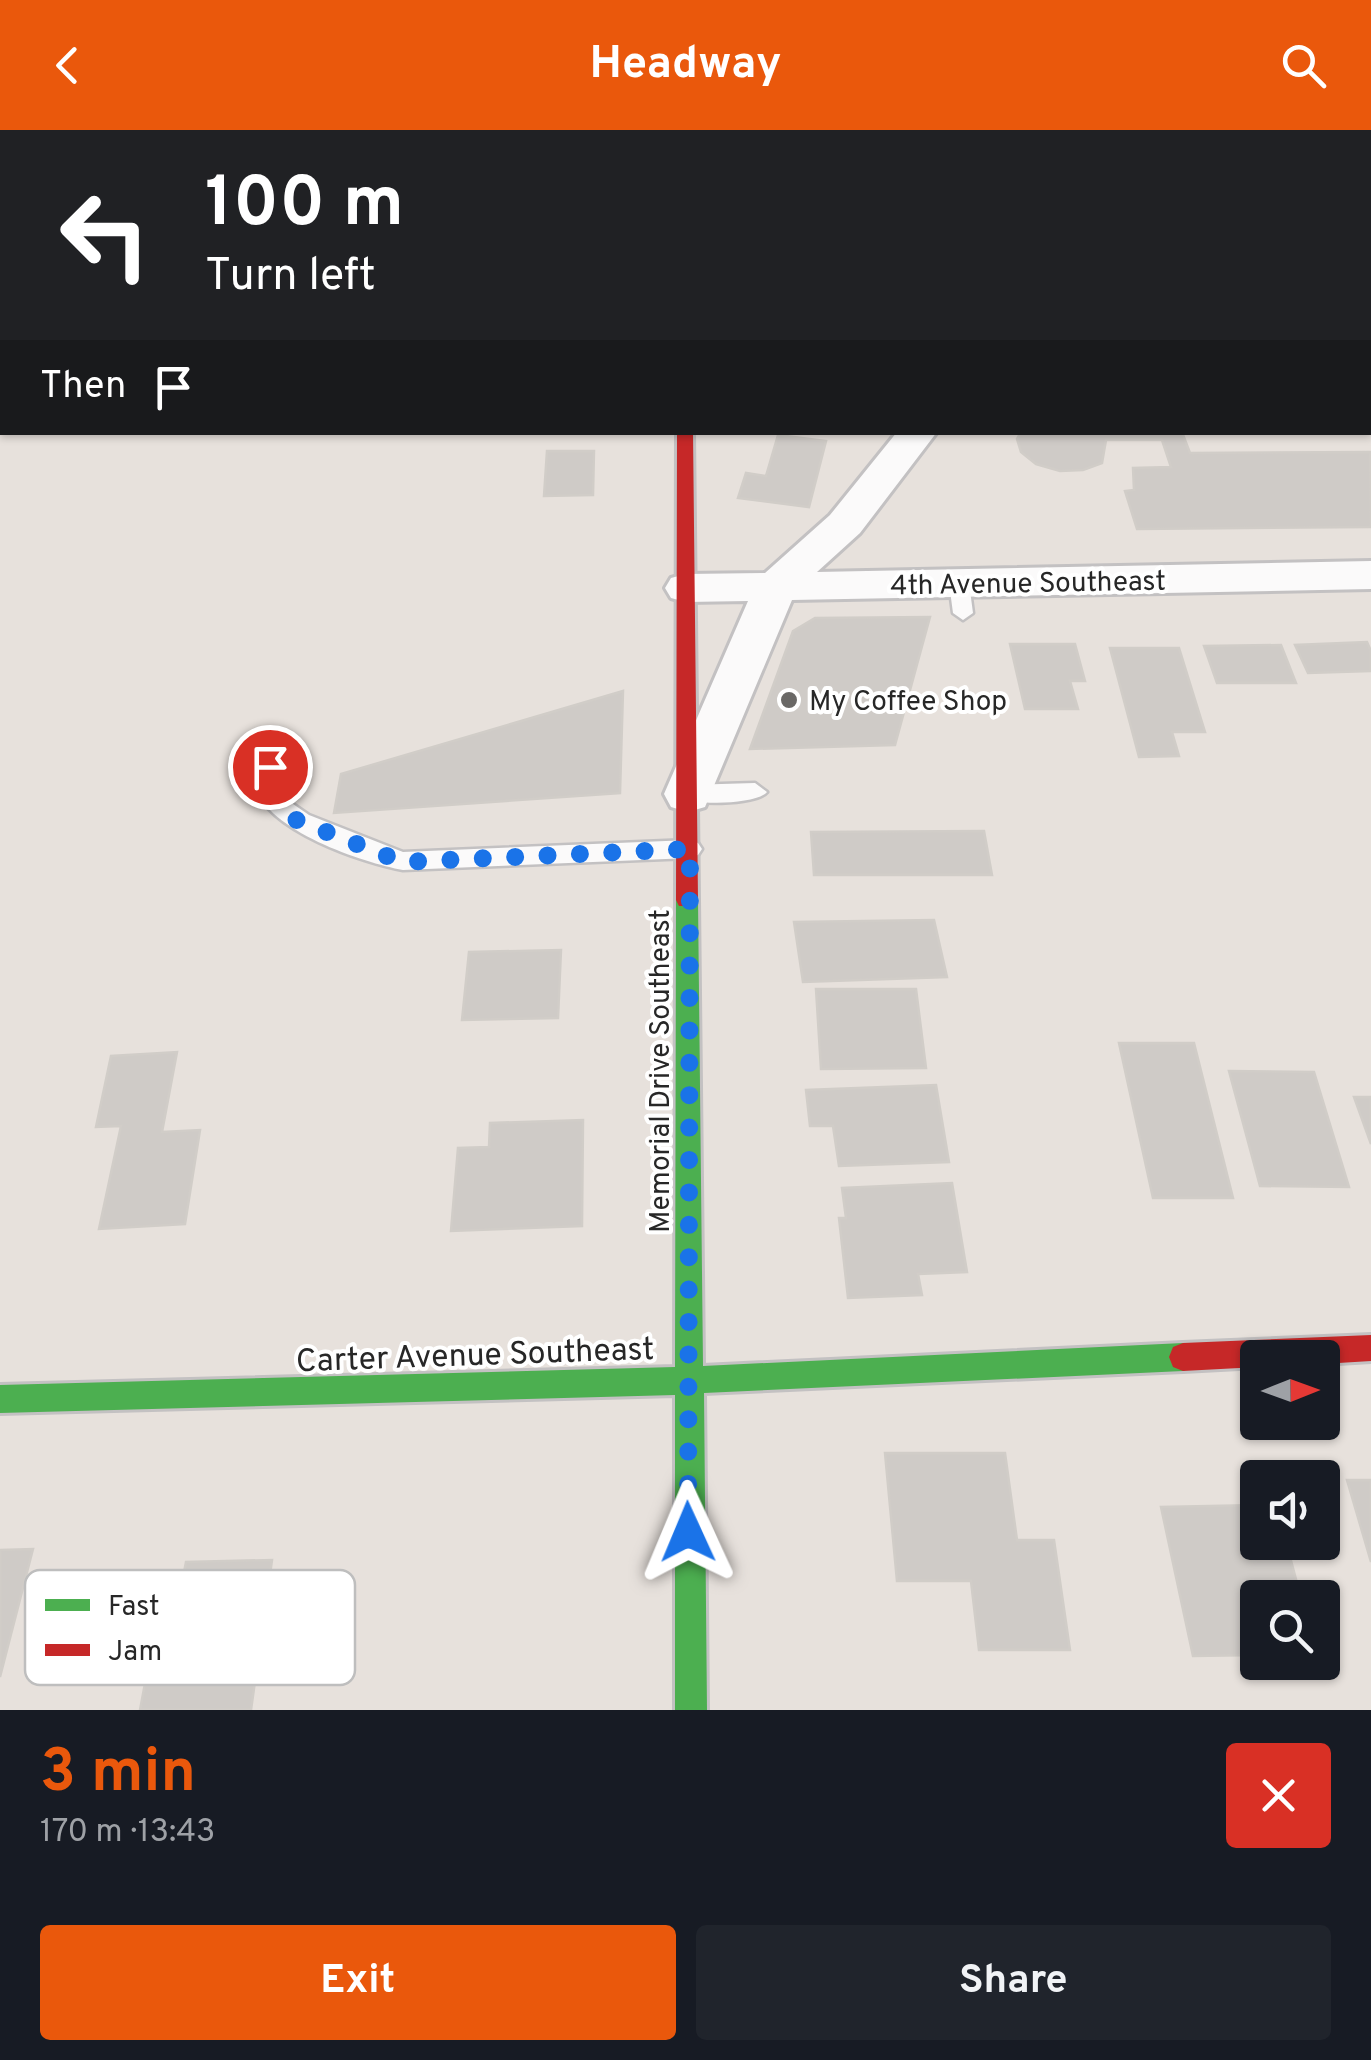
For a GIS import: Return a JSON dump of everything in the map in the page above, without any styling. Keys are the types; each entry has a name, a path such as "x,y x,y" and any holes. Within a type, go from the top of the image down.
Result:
{"main road":[{"name":"Memorial Drive Southeast","path":"685,435 690,849 686,1380 690,1710"},
{"name":"Carter Avenue Southeast","path":"0,1398 686,1380 1371,1348"}],"street":[{"path":"688,794 776,586 846,524 916,435"},
{"name":"4th Avenue Southeast","path":"686,588 776,586 961,598 1371,575"}],"lane":[{"path":"272,746 268,788 278,805 294,819 402,862 690,849"},
{"path":"688,794 755,792"}],"building":[{"path":"778,435 826,441 809,507 738,498 746,473 766,476"},
{"path":"1019,435 1183,435 1190,453 1370,452 1371,527 1137,529 1125,491 1134,490 1133,468 1171,467 1162,440 1106,440 1102,463 1083,470 1060,471 1036,464 1021,452"},
{"path":"547,451 594,451 593,495 544,496"},
{"path":"930,617 895,745 750,749 793,631 815,618"},
{"path":"1367,642 1371,671 1308,673 1295,645"},
{"path":"1010,644 1075,644 1085,681 1070,681 1078,709 1025,709"},
{"path":"1281,645 1296,683 1217,683 1204,646"},
{"path":"1110,648 1179,648 1205,732 1172,732 1179,756 1139,757"},
{"path":"623,691 620,793 334,813 341,774"},
{"path":"984,831 992,875 814,875 811,832"},
{"path":"934,920 947,977 803,982 794,922"},
{"path":"561,950 558,1018 462,1020 469,952"},
{"path":"816,989 916,989 926,1068 821,1069"},
{"path":"1119,1043 1194,1043 1233,1198 1153,1198"},
{"path":"177,1052 162,1132 200,1130 185,1224 99,1229 121,1126 96,1127 111,1056"},
{"path":"1229,1071 1314,1072 1349,1187 1260,1186"},
{"path":"936,1085 949,1162 839,1166 833,1126 810,1126 806,1090"},
{"path":"1354,1097 1371,1097 1371,1144"},
{"path":"583,1120 582,1226 451,1231 458,1148 489,1147 490,1123"},
{"path":"952,1183 967,1272 918,1274 922,1295 848,1298 839,1218 846,1218 842,1188"},
{"path":"885,1453 1005,1453 1017,1540 1054,1540 1070,1650 979,1650 971,1581 897,1581"},
{"path":"1347,1480 1371,1480 1371,1562"},
{"path":"1240,1505 1240,1560 1291,1560 1296,1580 1240,1580 1240,1655 1193,1656 1161,1507"},
{"path":"33,1549 0,1677 0,1550"},
{"path":"272,1560 271,1570 184,1570 186,1562"},
{"path":"145,1685 254,1685 251,1710 140,1710"}],"traffic: fast":[{"path":"687,900 691,1710"},
{"path":"0,1399 627,1383 1183,1357"}],"traffic: jam":[{"path":"685,435 687,900"},
{"path":"1183,1357 1371,1348"}],"place":[{"name":"My Coffee Shop","path":"789,700"}],"route":[{"path":"270,767 268,788 278,805 294,819 402,862 690,849 688,1532"}]}
